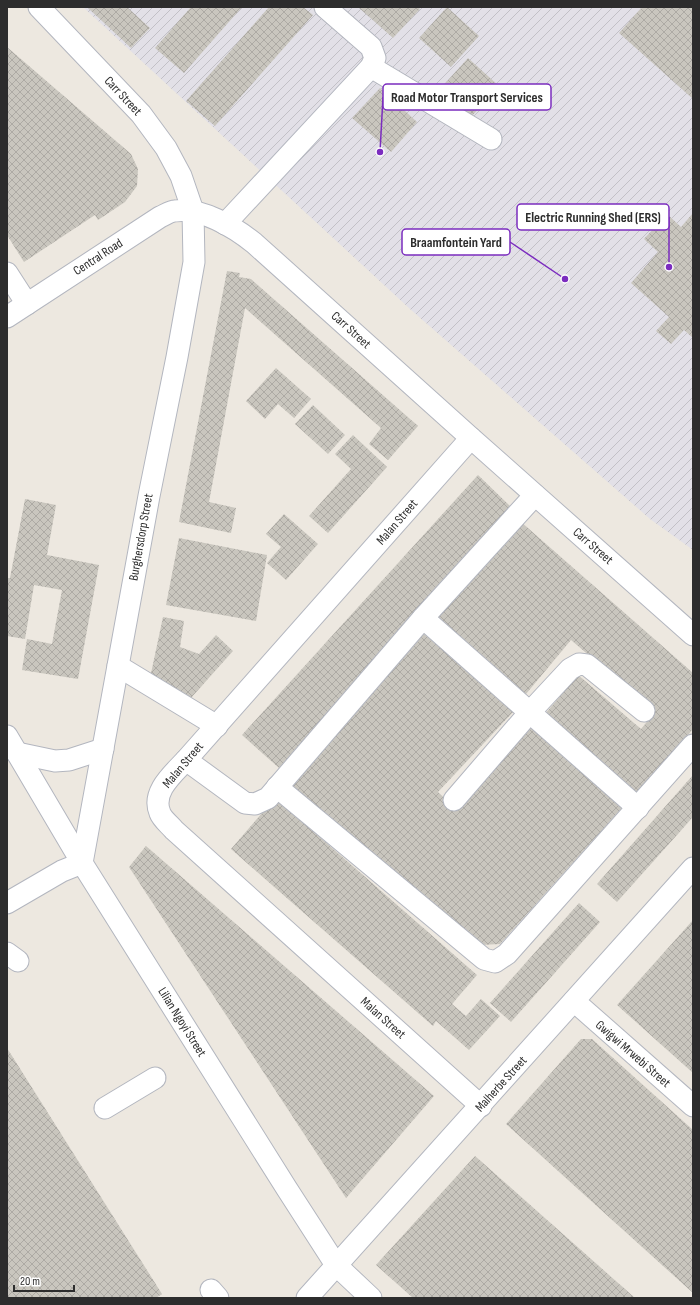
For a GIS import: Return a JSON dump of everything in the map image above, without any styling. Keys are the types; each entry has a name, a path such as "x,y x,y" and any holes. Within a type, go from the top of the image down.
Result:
{"street":[{"name":"Carr Street","path":"39,7 141,114 166,148 181,176 193,211 225,224 242,233 254,243 465,444 534,495 693,635"},
{"path":"225,224 371,67 375,58 371,47 325,7"},
{"path":"371,67 491,139"},
{"name":"Central Road","path":"7,317 160,216 174,211 193,211"},
{"name":"Burghersdorp Street","path":"82,863 194,262 193,211"},
{"path":"7,273 27,304"},
{"name":"Malan Street","path":"465,444 186,760 162,788 158,798 160,814 180,835 481,1106"},
{"path":"186,760 245,803 255,804 268,798 423,618 534,495"},
{"path":"423,618 638,808"},
{"path":"454,800 530,712 570,669 579,664 587,665 644,711"},
{"path":"118,666 217,726"},
{"path":"12,745 55,761 69,760 103,749"},
{"name":"Lilian Ngoyi Street","path":"12,745 82,863 286,1189 336,1265 371,1298"},
{"path":"277,787 484,959 495,962 507,954 693,745"},
{"path":"7,903 62,871 82,863"},
{"name":"Malherbe Street","path":"307,1298 481,1106 693,868"},
{"name":"Gwigwi Mrwebi Street","path":"574,1001 693,1106"},
{"path":"105,1108 154,1078"}],"shaded area":[{"path":"83,7 693,7 693,550 650,519 410,309"}],"building":[{"path":"87,7 127,7 150,28 131,48"},
{"path":"191,7 242,7 184,73 155,48"},
{"path":"269,7 303,7 313,15 215,126 186,101"},
{"path":"358,7 418,7 420,9 393,38"},
{"path":"447,7 479,36 451,67 419,38"},
{"path":"642,7 693,7 693,99 619,33"},
{"path":"7,47 131,154 138,169 137,186 125,202 98,220 95,215 24,262 7,235"},
{"path":"468,58 499,86 470,118 439,90"},
{"path":"380,88 417,122 391,152 352,118"},
{"path":"693,213 693,338 684,330 671,344 656,331 669,317 631,283 658,252 644,239 667,214 681,227"},
{"path":"227,271 240,273 239,277 251,279 418,426 388,460 369,444 381,428 245,308 209,502 236,508 231,533 179,522"},
{"path":"276,368 311,399 294,418 278,404 265,419 246,401"},
{"path":"313,405 345,435 328,454 295,424"},
{"path":"353,435 387,467 328,533 309,516 351,469 335,454"},
{"path":"478,475 510,506 279,768 242,735"},
{"path":"25,499 56,505 47,555 99,565 78,679 22,670 27,639 52,644 62,590 34,585 25,639 7,636 7,578 10,578"},
{"path":"284,514 318,544 286,580 267,563 281,547 266,534"},
{"path":"521,522 693,673 693,729 639,794 545,714 578,675 641,729 655,712 571,640 526,694 436,615"},
{"path":"179,538 267,555 256,621 166,605"},
{"path":"163,617 184,621 180,647 199,654 216,635 233,651 190,699 150,678"},
{"path":"424,634 514,711 438,792 456,809 530,726 618,795 621,809 500,944 480,945 291,787"},
{"path":"693,775 693,817 617,902 597,884"},
{"path":"275,798 477,975 452,1004 466,1016 481,999 500,1016 469,1050 436,1021 433,1026 231,849"},
{"path":"146,846 434,1096 346,1198 129,867"},
{"path":"579,903 600,922 511,1022 490,1003"},
{"path":"693,920 693,1073 617,1005"},
{"path":"581,1039 592,1039 693,1130 693,1293 506,1124"},
{"path":"7,1048 162,1294 156,1298 7,1298"},
{"path":"475,1156 635,1298 413,1298 376,1265"}],"place":[{"name":"Road Motor Transport Services","path":"380,152"},
{"name":"Electric Running Shed (ERS)","path":"669,267"},
{"name":"Braamfontein Yard","path":"565,279"}]}
